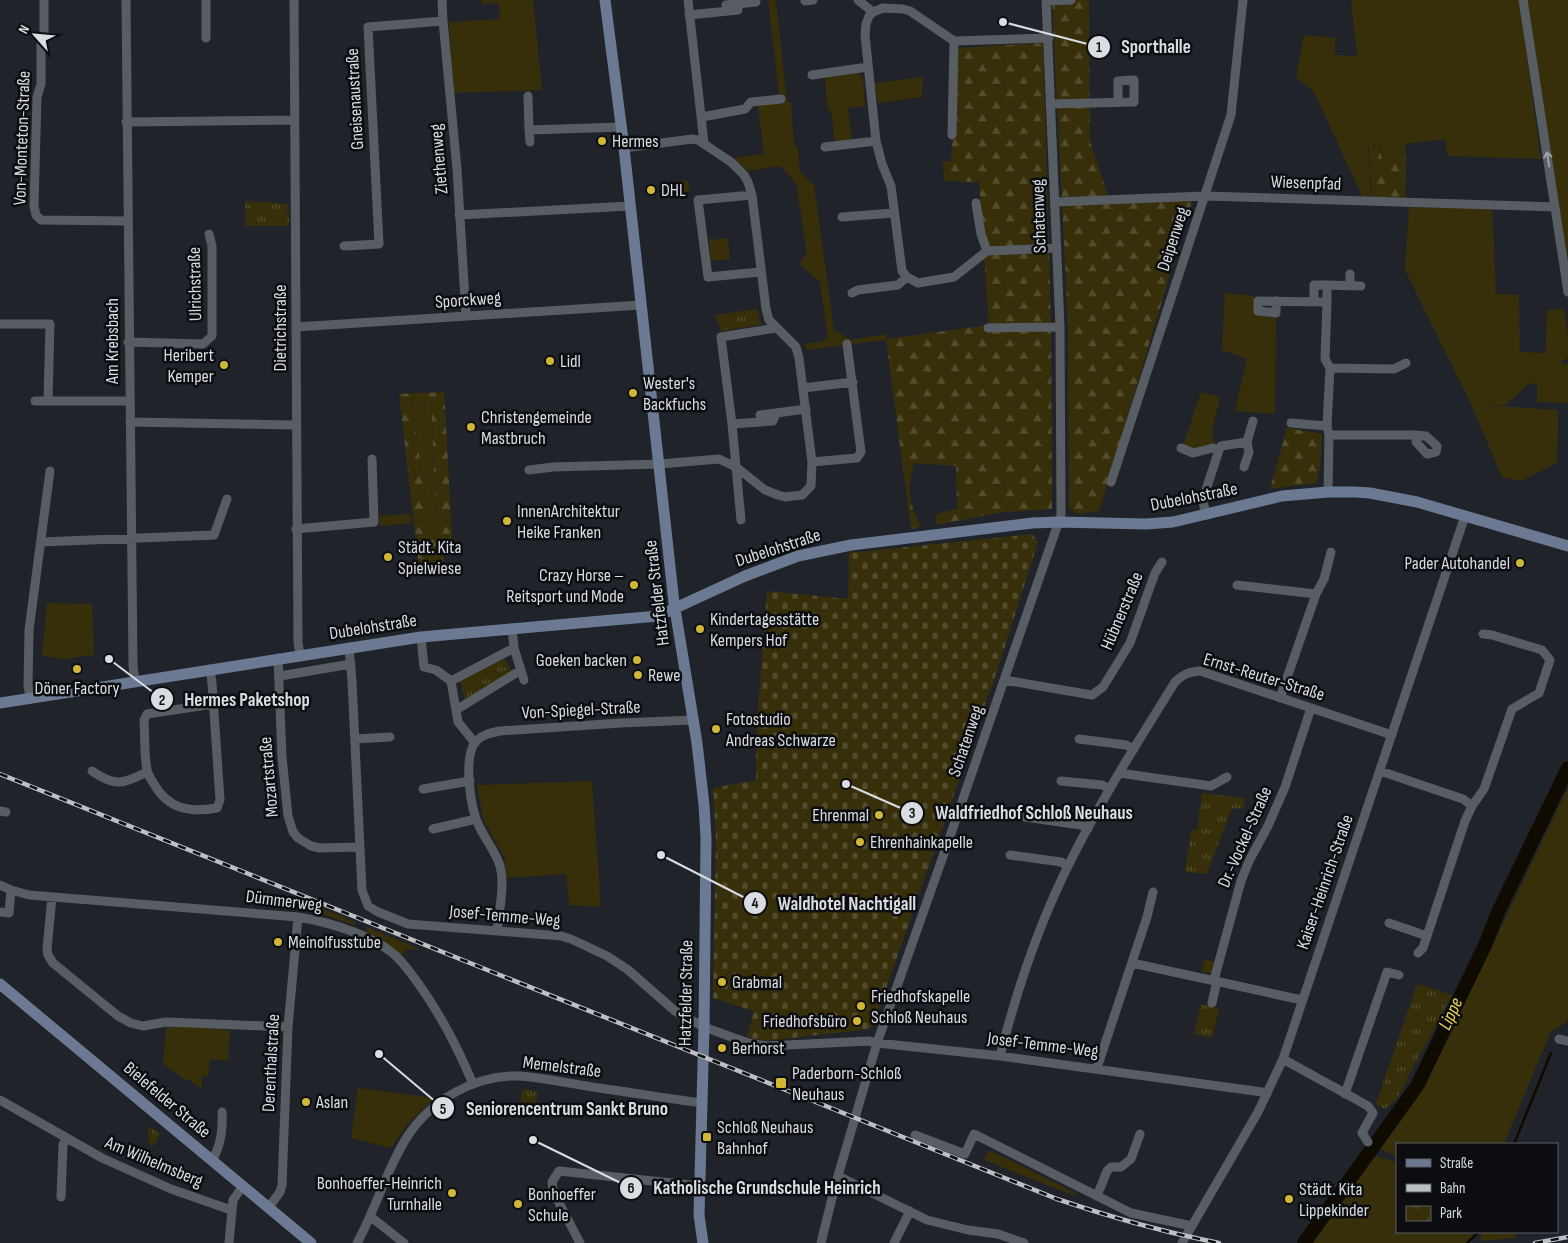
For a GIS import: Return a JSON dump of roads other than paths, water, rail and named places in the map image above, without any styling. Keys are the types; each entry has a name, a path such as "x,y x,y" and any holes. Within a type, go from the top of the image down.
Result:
{"main road":[{"name":"Hatzfelder Straße","path":"605,0 624,148 675,608 700,766 706,838 704,1028 699,1215 702,1243"},
{"name":"Dubelohstraße","path":"0,703 421,637 651,618 753,572 788,559 816,551 851,545 1009,525 1058,522 1146,524 1173,522 1282,496 1328,492 1370,493 1417,502 1568,546"},
{"name":"Bielefelder Straße","path":"0,984 311,1243"}],"street":[{"name":"Von-Monteton-Straße","path":"44,0 41,84 37,97 34,206 36,216 41,220 128,221"},
{"name":"Am Krebsbach","path":"126,0 128,342 133,666 136,681"},
{"path":"206,0 206,38"},
{"name":"Dietrichstraße","path":"294,0 295,424 298,642 300,655"},
{"name":"Ziethenweg","path":"442,0 457,169 466,316"},
{"path":"688,0 704,142"},
{"path":"858,0 873,12"},
{"name":"Schatenweg","path":"821,1243 838,1176 877,1043 1061,512 1060,328 1046,1 1071,0"},
{"name":"Deipenweg","path":"1111,482 1231,115 1243,0"},
{"path":"1523,0 1568,292"},
{"path":"689,15 727,11 726,5 756,2"},
{"path":"1049,38 954,41 910,11 903,9 883,8 873,12 866,24 868,67 876,141 882,164 891,186 902,271 907,277 918,283 954,277 987,251 1057,248"},
{"name":"Gneisenaustraße","path":"344,246 383,244 368,27 443,20"},
{"path":"952,135 954,41"},
{"path":"812,75 868,67"},
{"path":"528,96 530,142"},
{"path":"702,116 745,109 751,102 781,99"},
{"path":"1050,104 1118,102"},
{"path":"126,122 293,120"},
{"path":"529,130 621,127"},
{"path":"529,470 553,467 660,464 719,459 736,467 765,490 785,497 802,495 811,486 812,462 799,358 796,348 768,320 760,272 752,195 744,174 704,142 692,139 624,148"},
{"path":"825,146 876,141"},
{"path":"752,195 698,200 708,277 760,272"},
{"name":"Wiesenpfad","path":"1055,202 1205,196 1555,207"},
{"path":"976,203 987,251"},
{"path":"460,215 630,206"},
{"path":"842,217 893,212"},
{"name":"Ulrichstraße","path":"128,342 204,344 212,336 212,246 209,234"},
{"path":"1350,274 1350,286"},
{"path":"852,292 898,285 907,277"},
{"path":"1314,301 1314,285 1361,286"},
{"path":"1327,285 1325,359 1330,368 1328,492"},
{"path":"1276,301 1327,302"},
{"name":"Sporckweg","path":"296,327 641,305"},
{"path":"0,324 50,324 48,401"},
{"path":"741,520 721,337 776,328"},
{"path":"988,328 1060,328"},
{"path":"812,462 858,458 861,452 848,344"},
{"path":"1330,368 1394,369 1406,364"},
{"path":"803,388 853,382"},
{"path":"35,401 129,401"},
{"path":"732,424 773,421 776,414 806,409"},
{"path":"1244,467 1249,452 1247,442 1253,421"},
{"path":"130,422 295,424"},
{"path":"1292,423 1328,430 1416,435"},
{"path":"1207,515 1204,496 1221,446 1247,442"},
{"path":"1182,448 1193,453 1213,448 1219,450"},
{"path":"296,529 374,522 372,459"},
{"path":"30,698 28,685 29,638 50,471"},
{"path":"41,542 214,535 227,499"},
{"name":"Kaiser-Heinrich-Straße","path":"1182,1243 1267,1094 1283,1059 1465,516"},
{"path":"1280,698 1316,594 1324,579 1332,552"},
{"name":"Hübnerstraße","path":"1004,680 1092,695 1097,693 1103,687 1130,643 1155,573 1162,562"},
{"path":"1238,585 1316,594"},
{"name":"Von-Spiegel-Straße","path":"512,628 514,648 524,680"},
{"path":"1418,953 1423,948 1465,821 1472,806 1484,789 1512,709 1538,693 1550,660 1542,650 1483,634"},
{"path":"421,637 424,667 436,670 451,681 458,722 475,743 470,755 473,812 500,868 502,879 497,931"},
{"path":"349,647 359,847"},
{"path":"451,681 514,648"},
{"name":"Mozartstraße","path":"278,658 282,757 288,816 293,832 298,838 311,846 320,848 359,847"},
{"path":"280,676 351,664"},
{"path":"210,670 213,704 220,800 217,808 186,810 172,804 157,789 147,772 144,720 147,714 213,704"},
{"path":"456,710 521,670"},
{"name":"Ernst-Reuter-Straße","path":"1000,1056 1014,1002 1068,866 1110,789 1174,682 1180,676 1200,671 1392,735"},
{"name":"Dr.-Vockel-Straße","path":"1212,1003 1238,890 1249,860 1268,826 1285,787 1311,708"},
{"name":"Von-Spiegel-Straße","path":"475,743 486,734 500,730 693,720"},
{"path":"355,739 390,737"},
{"path":"1079,739 1126,745 1134,749"},
{"path":"92,771 106,781 116,782 132,780 147,772"},
{"path":"1380,771 1463,799 1472,806"},
{"path":"1120,773 1210,786 1227,777"},
{"path":"423,789 470,781"},
{"path":"1061,781 1102,785 1110,789"},
{"path":"1025,817 1082,825 1088,829"},
{"path":"433,829 476,819"},
{"name":"Josef-Temme-Weg","path":"359,847 362,890 368,906 378,912 408,924 561,936 594,949 627,969 675,1011 704,1028 748,1043 766,1046 868,1041 1097,1068 1267,1094"},
{"path":"1010,855 1060,862 1068,866"},
{"name":"Dümmerweg","path":"0,885 29,895 298,916 340,926 382,945 400,959 440,1016 460,1053 473,1084"},
{"path":"0,912 9,913 11,890"},
{"path":"1097,1068 1147,917 1152,892"},
{"path":"52,897 48,955 53,963 124,1020 143,1026 166,1022 288,1027"},
{"name":"Derenthalstraße","path":"269,1208 280,1192 282,1184 288,1027 298,916"},
{"path":"1388,923 1427,936"},
{"path":"1132,962 1302,1000"},
{"path":"1345,1094 1387,972 1399,975"},
{"path":"1283,1059 1368,1106 1373,1113 1362,1133 1368,1142"},
{"name":"Memelstraße","path":"357,1243 371,1217 399,1150 416,1125 438,1104 458,1090 498,1078 519,1076 701,1103"},
{"name":"Am Wilhelmsberg","path":"0,1100 102,1158 172,1189 231,1210"},
{"path":"212,1160 217,1153 222,1112"},
{"path":"914,1135 965,1154 974,1134 1131,1212 1192,1226"},
{"path":"1097,1196 1107,1171 1111,1167 1121,1167 1131,1159 1140,1134"},
{"path":"61,1198 63,1144 67,1138"},
{"path":"580,1243 553,1191 552,1182 559,1171 700,1186"},
{"path":"838,1176 927,1220 968,1230 998,1234 1024,1243"},
{"path":"229,1243 233,1200 243,1186"},
{"path":"894,1243 910,1211"},
{"path":"371,1217 404,1243"}],"waterway":[{"name":"Lippe","path":"1304,1243 1417,1086 1568,768"},
{"path":"1514,1143 1551,1053"},
{"path":"1467,1243 1478,1233"}],"railway":[{"path":"0,774 1057,1199 1137,1224 1219,1243"},
{"path":"1535,1243 1568,1237"}],"place":[{"name":"Sporthalle","path":"1003,22"},
{"name":"Hermes","path":"602,141"},
{"name":"DHL","path":"651,190"},
{"name":"Lidl","path":"550,361"},
{"name":"Heribert Kemper","path":"224,365"},
{"name":"Wester's Backfuchs","path":"633,393"},
{"name":"Christengemeinde Mastbruch","path":"471,427"},
{"name":"InnenArchitektur Heike Franken","path":"507,521"},
{"name":"Städt. Kita Spielwiese","path":"388,557"},
{"name":"Pader Autohandel","path":"1520,563"},
{"name":"Crazy Horse – Reitsport und Mode","path":"634,585"},
{"name":"Kindertagesstätte Kempers Hof","path":"700,629"},
{"name":"Hermes Paketshop","path":"109,659"},
{"name":"Goeken backen","path":"637,660"},
{"name":"Döner Factory","path":"77,669"},
{"name":"Rewe","path":"638,675"},
{"name":"Fotostudio Andreas Schwarze","path":"716,729"},
{"name":"Waldfriedhof Schloß Neuhaus","path":"846,784"},
{"name":"Ehrenmal","path":"879,815"},
{"name":"Ehrenhainkapelle","path":"860,842"},
{"name":"Waldhotel Nachtigall","path":"661,855"},
{"name":"Meinolfusstube","path":"278,942"},
{"name":"Grabmal","path":"722,982"},
{"name":"Friedhofskapelle Schloß Neuhaus","path":"861,1006"},
{"name":"Friedhofsbüro","path":"857,1021"},
{"name":"Berhorst","path":"722,1048"},
{"name":"Seniorencentrum Sankt Bruno","path":"379,1054"},
{"name":"Paderborn-Schloß Neuhaus","path":"781,1083"},
{"name":"Aslan","path":"306,1102"},
{"name":"Schloß Neuhaus Bahnhof","path":"707,1137"},
{"name":"Katholische Grundschule Heinrich","path":"533,1140"},
{"name":"Bonhoeffer-Heinrich Turnhalle","path":"452,1193"},
{"name":"Städt. Kita Lippekinder","path":"1289,1199"},
{"name":"Bonhoeffer Schule","path":"518,1204"}]}
